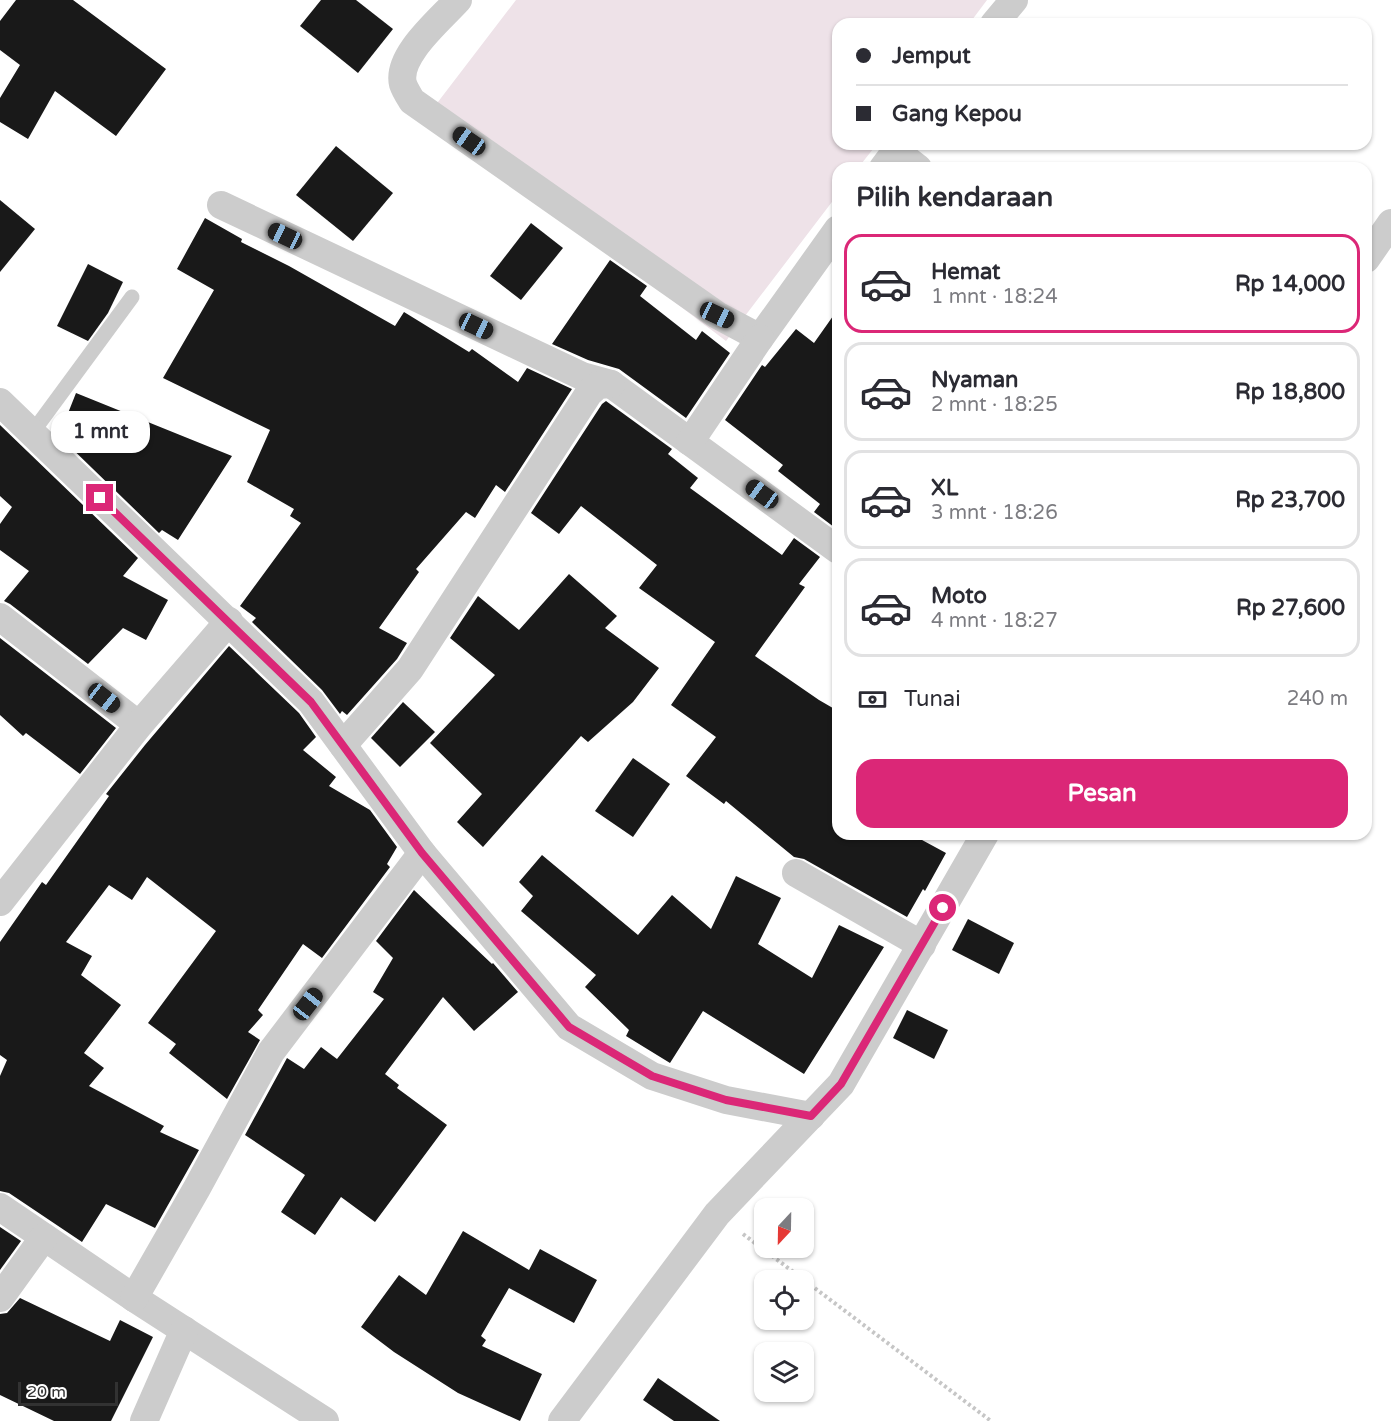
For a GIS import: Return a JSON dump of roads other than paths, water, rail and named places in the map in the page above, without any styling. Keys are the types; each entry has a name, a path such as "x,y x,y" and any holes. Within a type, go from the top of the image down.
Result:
{"street":[{"path":"458,0 408,55 402,69 403,85 412,101 717,315 760,338"},
{"path":"999,18 1014,0"},
{"path":"221,206 582,376 611,384 832,546"},
{"path":"1372,250 1391,223"},
{"path":"690,442 832,237"},
{"path":"343,745 410,669 589,393 598,385 611,384"},
{"path":"0,402 311,702 422,853 569,1027 652,1076 726,1100 811,1116"},
{"path":"0,617 138,725"},
{"path":"0,902 138,725 229,621"},
{"path":"562,1421 717,1214 841,1084 982,840"},
{"path":"134,1298 271,1052 422,853"},
{"path":"796,873 922,945"},
{"path":"0,1207 134,1298 325,1421"},
{"path":"0,1298 44,1237"},
{"path":"144,1421 184,1330"}],"lane":[{"path":"32,433 132,297"}]}
